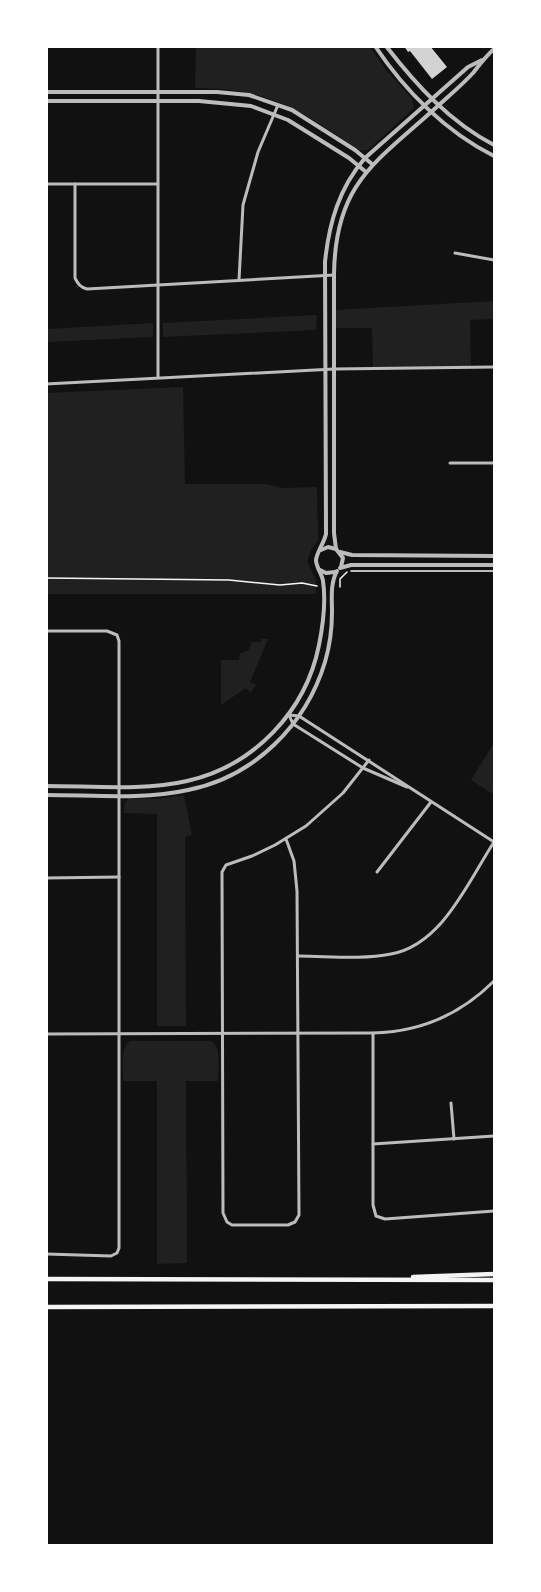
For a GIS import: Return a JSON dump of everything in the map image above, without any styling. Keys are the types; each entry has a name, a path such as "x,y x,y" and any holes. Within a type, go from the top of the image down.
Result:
{"main road":[{"path":"333,1279 495,1274"},
{"path":"46,1279 495,1280"},
{"path":"465,1306 495,1307"},
{"path":"46,1307 495,1307"}],"street":[{"path":"158,46 158,378"},
{"path":"375,46 400,79 431,112 459,134 495,156"},
{"path":"386,46 407,73 438,106 465,127 495,145"},
{"path":"46,786 165,785 186,781 216,772 255,749 289,715 312,672 319,644 324,586 316,562 326,534 325,276 327,242 335,207 365,158 468,67 482,60 495,49"},
{"path":"46,795 166,794 201,787 221,780 245,768 268,751 293,724 314,691 325,661 331,632 332,586 343,558 338,550 334,533 334,275 339,223 348,199 372,164 473,73 482,60"},
{"path":"46,92 232,93 263,99 310,121 372,164"},
{"path":"46,101 235,103 275,114 316,137 366,172"},
{"path":"239,280 243,205 258,152 278,105"},
{"path":"46,184 158,184"},
{"path":"75,184 75,278 77,283 87,288 334,275"},
{"path":"455,253 495,260"},
{"path":"46,384 325,369 495,368"},
{"path":"450,464 495,463"},
{"path":"320,551 328,547 352,555 495,556"},
{"path":"320,569 326,573 351,565 495,565"},
{"path":"46,631 107,631 117,635 119,641 119,1248 117,1253 111,1256 46,1254"},
{"path":"289,715 299,716 494,842 449,914 437,930 423,941 391,954 298,956"},
{"path":"289,715 293,724 363,768 409,788"},
{"path":"286,839 294,861 296,875 299,1215 295,1222 288,1225 232,1224 224,1219 222,872 226,865 252,856 306,826 331,805 369,760"},
{"path":"377,872 431,802"},
{"path":"46,878 119,878"},
{"path":"46,1034 398,1031 431,1023 466,1005 495,981"},
{"path":"373,1033 373,1205 376,1216 380,1218 495,1211"},
{"path":"451,1103 454,1139"},
{"path":"373,1144 495,1136"}],"path":[{"path":"340,586 340,579 350,571 495,571"},
{"path":"46,578 229,580 280,585 302,583 317,585"}],"shaded area":[{"path":"196,47 370,47 387,71 412,99 414,108 368,150 359,150 319,123 283,104 244,92 195,88"},
{"path":"494,301 494,319 470,320 471,368 373,368 372,328 334,328 334,310"},
{"path":"317,315 316,330 163,337 163,323"},
{"path":"153,323 153,337 47,342 47,329"},
{"path":"183,387 185,484 265,484 283,488 317,487 318,541 307,561 316,580 316,594 47,594 46,393"},
{"path":"261,639 268,639 250,682 256,685 250,693 246,688 221,705 221,660 239,660 240,654 249,650 252,642 261,642"},
{"path":"494,743 494,795 471,780"},
{"path":"184,795 192,835 185,837 186,1026 157,1026 157,814 124,813 125,803 129,798 157,799"},
{"path":"130,1041 211,1041 217,1048 218,1081 186,1081 187,1263 157,1264 157,1081 123,1081 123,1054"}],"building":[{"path":"404,46 430,46 447,67 432,79"}]}
